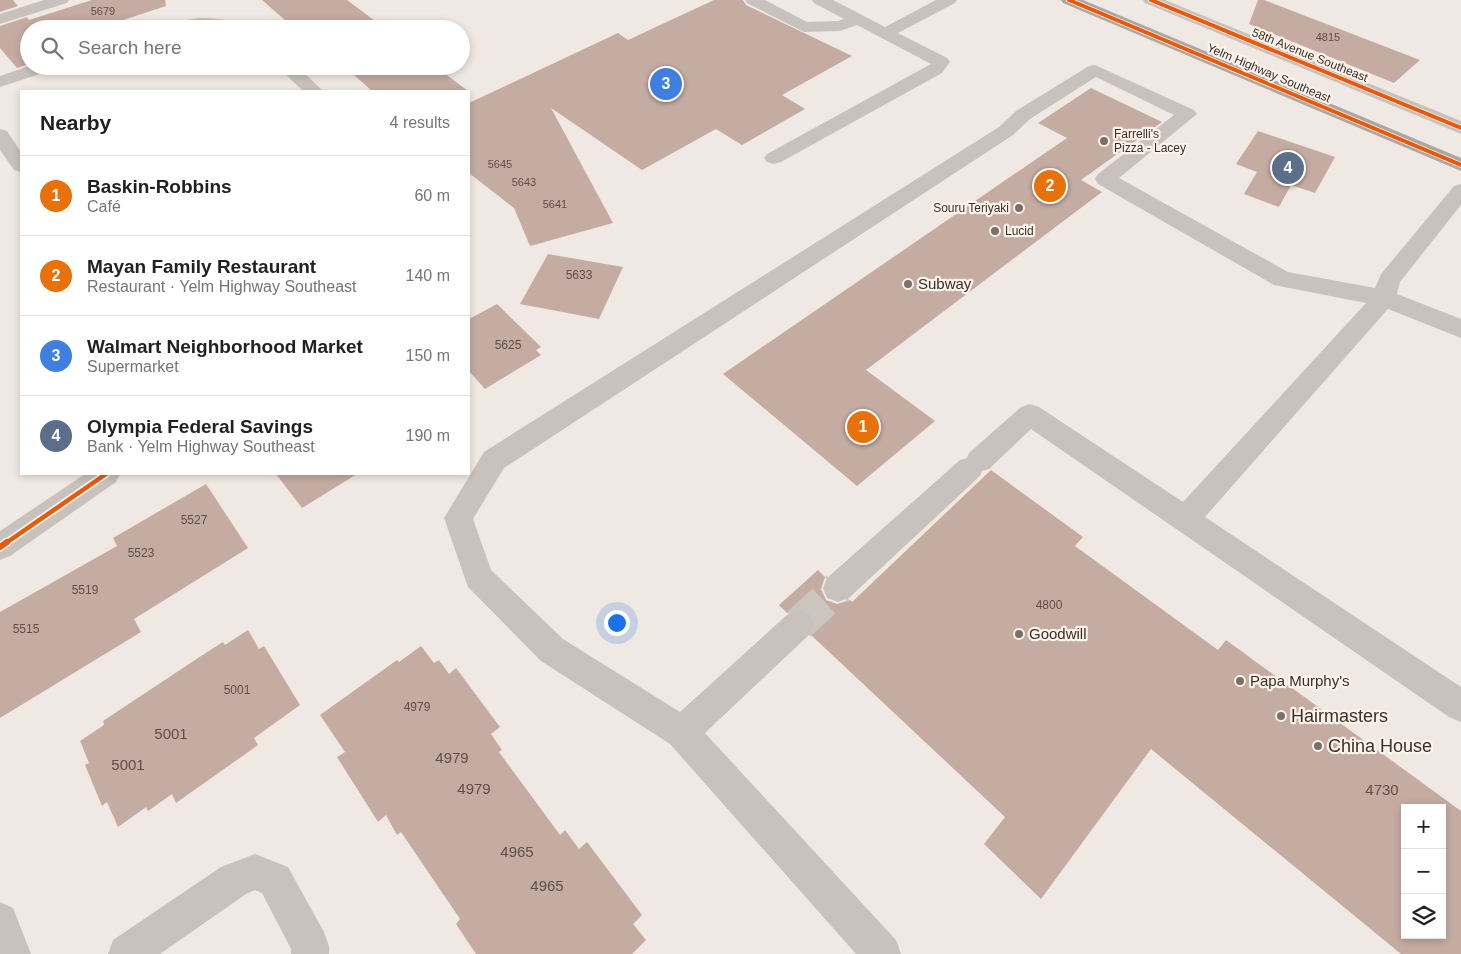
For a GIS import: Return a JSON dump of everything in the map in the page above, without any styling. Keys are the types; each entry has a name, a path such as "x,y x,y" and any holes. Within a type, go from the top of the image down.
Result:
{"main road":[{"name":"Yelm Highway Southeast","path":"1069,0 1461,165"}],"street":[{"path":"0,20 61,0"},
{"path":"752,0 804,27 840,26 858,19"},
{"path":"774,158 936,69 941,62 820,0"},
{"path":"886,33 949,0"},
{"name":"58th Avenue Southeast","path":"1151,0 1461,128"},
{"path":"882,954 682,732 552,650 479,578 458,518 494,460 925,184 1006,131 1023,115 1095,70 1187,114 1105,179 1282,279 1384,298 1461,329"},
{"path":"0,82 20,75"},
{"path":"296,75 313,90"},
{"path":"0,136 20,165"},
{"path":"1186,518 1384,298 1390,280 1461,191"},
{"path":"838,588 1030,414 1461,706"},
{"path":"0,547 105,475"},
{"path":"682,732 799,624"},
{"path":"127,954 234,880 255,872 275,880 310,946 310,954"},
{"path":"0,921 12,954"}],"building":[{"path":"0,0 13,0 18,6 0,12"},
{"path":"92,0 165,0 166,6 123,20 29,20"},
{"path":"262,0 347,0 374,20 285,20"},
{"path":"714,0 743,0 746,5 852,56 782,95 805,109 742,145 716,129 642,170 551,108 613,223 530,246 514,208 470,174 470,103 618,33 628,40"},
{"path":"1258,0 1264,0 1420,60 1394,83 1249,24"},
{"path":"27,17 29,20 20,20 20,67 17,68 0,48 0,26"},
{"path":"354,75 447,75 467,90 371,90"},
{"path":"1091,88 1162,122 1081,180 1102,192 866,370 935,421 857,486 723,374 1067,138 1038,123"},
{"path":"1258,131 1335,157 1315,193 1291,185 1279,207 1244,194 1257,172 1236,164"},
{"path":"548,254 623,267 599,319 520,304"},
{"path":"497,304 541,347 536,350 541,355 485,389 470,372 470,318"},
{"path":"991,470 1083,537 1075,546 1218,650 1226,640 1461,811 1461,954 1401,954 1151,749 1041,899 984,844 1005,817 811,635 816,623 811,612 798,608 787,613 779,605 818,570 825,577 821,589 826,600 837,604 850,600 852,602"},
{"path":"277,475 355,475 302,508"},
{"path":"206,484 248,548 134,619 141,632 0,718 0,612 117,546 113,538"},
{"path":"248,630 259,649 264,646 300,705 254,738 258,745 176,803 172,794 148,811 146,807 118,827 107,802 102,806 85,765 89,763 80,741 104,725 103,721 201,656 223,642 225,645"},
{"path":"421,646 434,663 439,660 449,674 456,668 500,727 491,734 502,750 499,752 560,835 565,830 579,849 587,842 642,915 633,924 646,940 632,954 476,954 456,924 460,919 401,832 397,835 386,815 378,822 337,757 345,752 320,715 397,660 399,662"}],"tunnel":[{"path":"799,624 838,588"}],"cycle path":[{"path":"1069,0 1461,165"},
{"path":"1151,0 1461,128"},
{"path":"0,547 105,475"}],"place":[{"name":"Walmart Neighborhood Market","path":"666,84"},
{"name":"Farrelli's Pizza - Lacey","path":"1104,141"},
{"name":"Olympia Federal Savings","path":"1288,168"},
{"name":"Mayan Family Restaurant","path":"1050,186"},
{"name":"Souru Teriyaki","path":"1019,208"},
{"name":"Lucid","path":"995,231"},
{"name":"Subway","path":"908,284"},
{"name":"Baskin-Robbins","path":"863,427"},
{"name":"Goodwill","path":"1019,634"},
{"name":"Papa Murphy's","path":"1240,681"},
{"name":"Hairmasters","path":"1281,716"},
{"name":"China House","path":"1318,746"}]}
